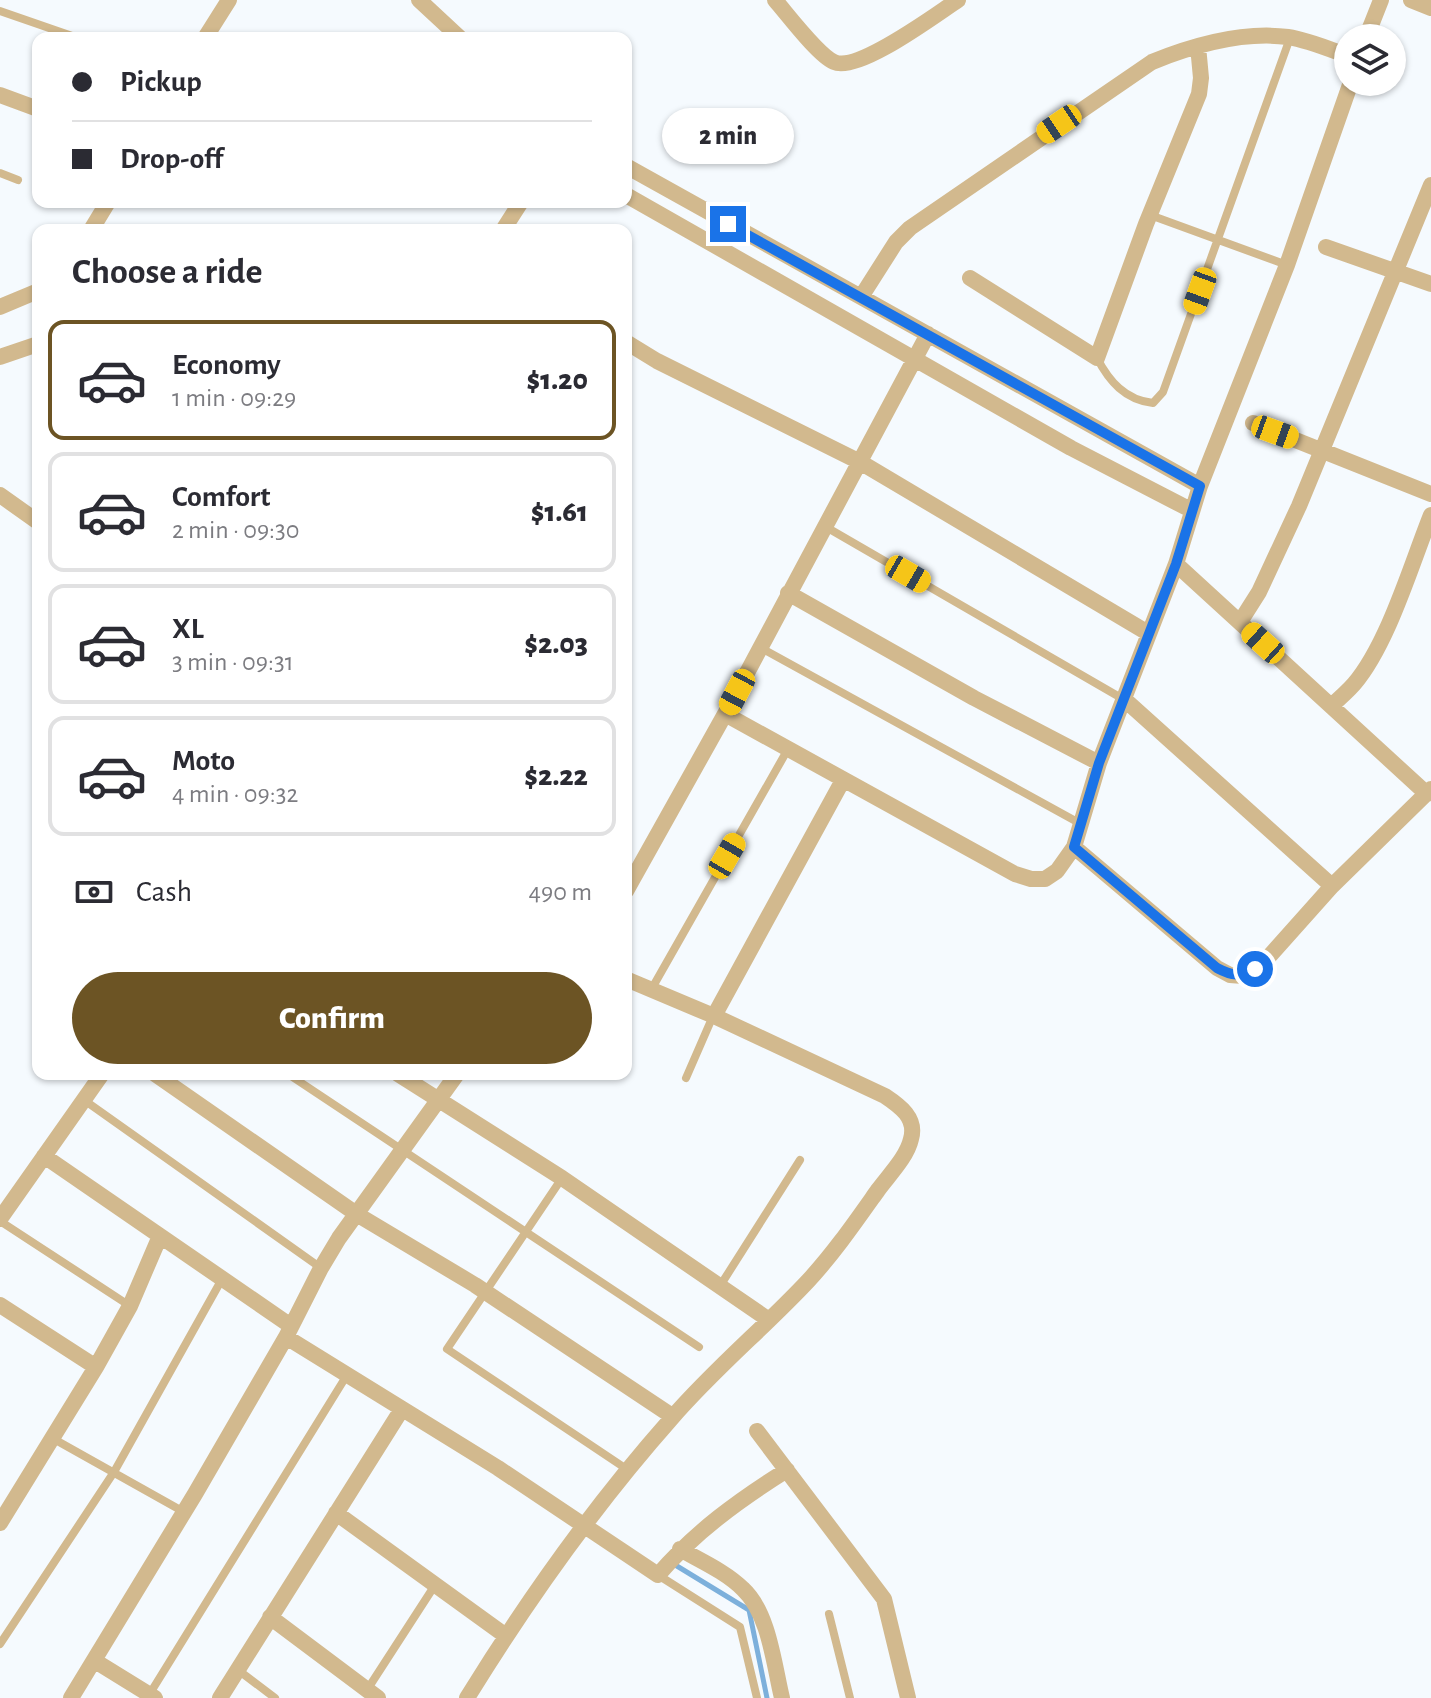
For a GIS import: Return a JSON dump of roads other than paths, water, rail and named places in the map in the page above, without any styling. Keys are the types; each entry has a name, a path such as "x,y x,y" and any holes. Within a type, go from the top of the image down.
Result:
{"street":[{"path":"209,32 229,0"},
{"path":"419,0 454,32"},
{"path":"775,0 825,56 836,63 848,65 869,57 949,2"},
{"path":"1372,24 1381,0"},
{"path":"1411,0 1431,8"},
{"path":"861,297 896,242 910,228 1133,73 1162,58 1198,46 1259,35 1290,37 1334,51"},
{"path":"970,278 1097,358 1199,94 1198,46"},
{"path":"0,95 32,107"},
{"path":"725,714 1015,874 1045,879 1057,871 1074,847 1099,763 1176,564 1200,486 1287,265 1346,96"},
{"path":"632,169 1200,486"},
{"path":"1240,622 1277,555 1431,185"},
{"path":"632,198 1071,448 1191,510"},
{"path":"1326,247 1431,284"},
{"path":"0,307 32,294"},
{"path":"632,880 761,648 928,334"},
{"path":"0,357 32,346"},
{"path":"632,346 860,462 1148,633"},
{"path":"1253,423 1431,494"},
{"path":"0,495 32,517"},
{"path":"1331,706 1355,683 1371,657 1387,626 1431,515"},
{"path":"1074,847 1217,968 1230,975 1243,976 1266,960 1332,886 1429,792 1176,564"},
{"path":"788,593 974,698 1099,763"},
{"path":"1124,699 1332,886"},
{"path":"714,1016 843,780"},
{"path":"467,1698 581,1525 672,1416 809,1279 846,1235 911,1139 912,1124 907,1114 885,1096 714,1016 632,982"},
{"path":"0,1220 98,1080"},
{"path":"164,1080 358,1215 484,1291 672,1416"},
{"path":"408,1080 562,1178 769,1320"},
{"path":"71,1698 184,1512 321,1268 453,1080"},
{"path":"44,1156 222,1279 348,1374 498,1468 658,1575 680,1549 715,1518 787,1470"},
{"path":"0,1523 96,1367 130,1306 160,1236"},
{"path":"0,1305 96,1367"},
{"path":"220,1698 402,1409"},
{"path":"757,1431 884,1599 908,1698"},
{"path":"336,1513 506,1636"},
{"path":"680,1549 733,1581 754,1601 761,1614 782,1698"},
{"path":"270,1617 372,1694"},
{"path":"95,1661 152,1696"}],"lane":[{"path":"0,11 61,32"},
{"path":"1097,358 1107,378 1118,388 1148,403 1157,400 1163,392 1290,37"},
{"path":"0,173 18,180"},
{"path":"1150,215 1287,265"},
{"path":"826,527 1124,699"},
{"path":"761,648 1081,824"},
{"path":"651,990 788,749"},
{"path":"686,1078 714,1016"},
{"path":"297,1080 699,1347"},
{"path":"84,1100 321,1268"},
{"path":"720,1286 800,1160"},
{"path":"562,1178 447,1349 628,1470"},
{"path":"0,1220 130,1306"},
{"path":"0,1644 114,1472 222,1279"},
{"path":"152,1696 348,1374"},
{"path":"52,1438 184,1512"},
{"path":"658,1575 740,1627 757,1698"},
{"path":"372,1694 435,1585"},
{"path":"829,1614 850,1698"},
{"path":"238,1670 275,1698"}],"waterway":[{"path":"672,1563 749,1610 767,1698"}]}
